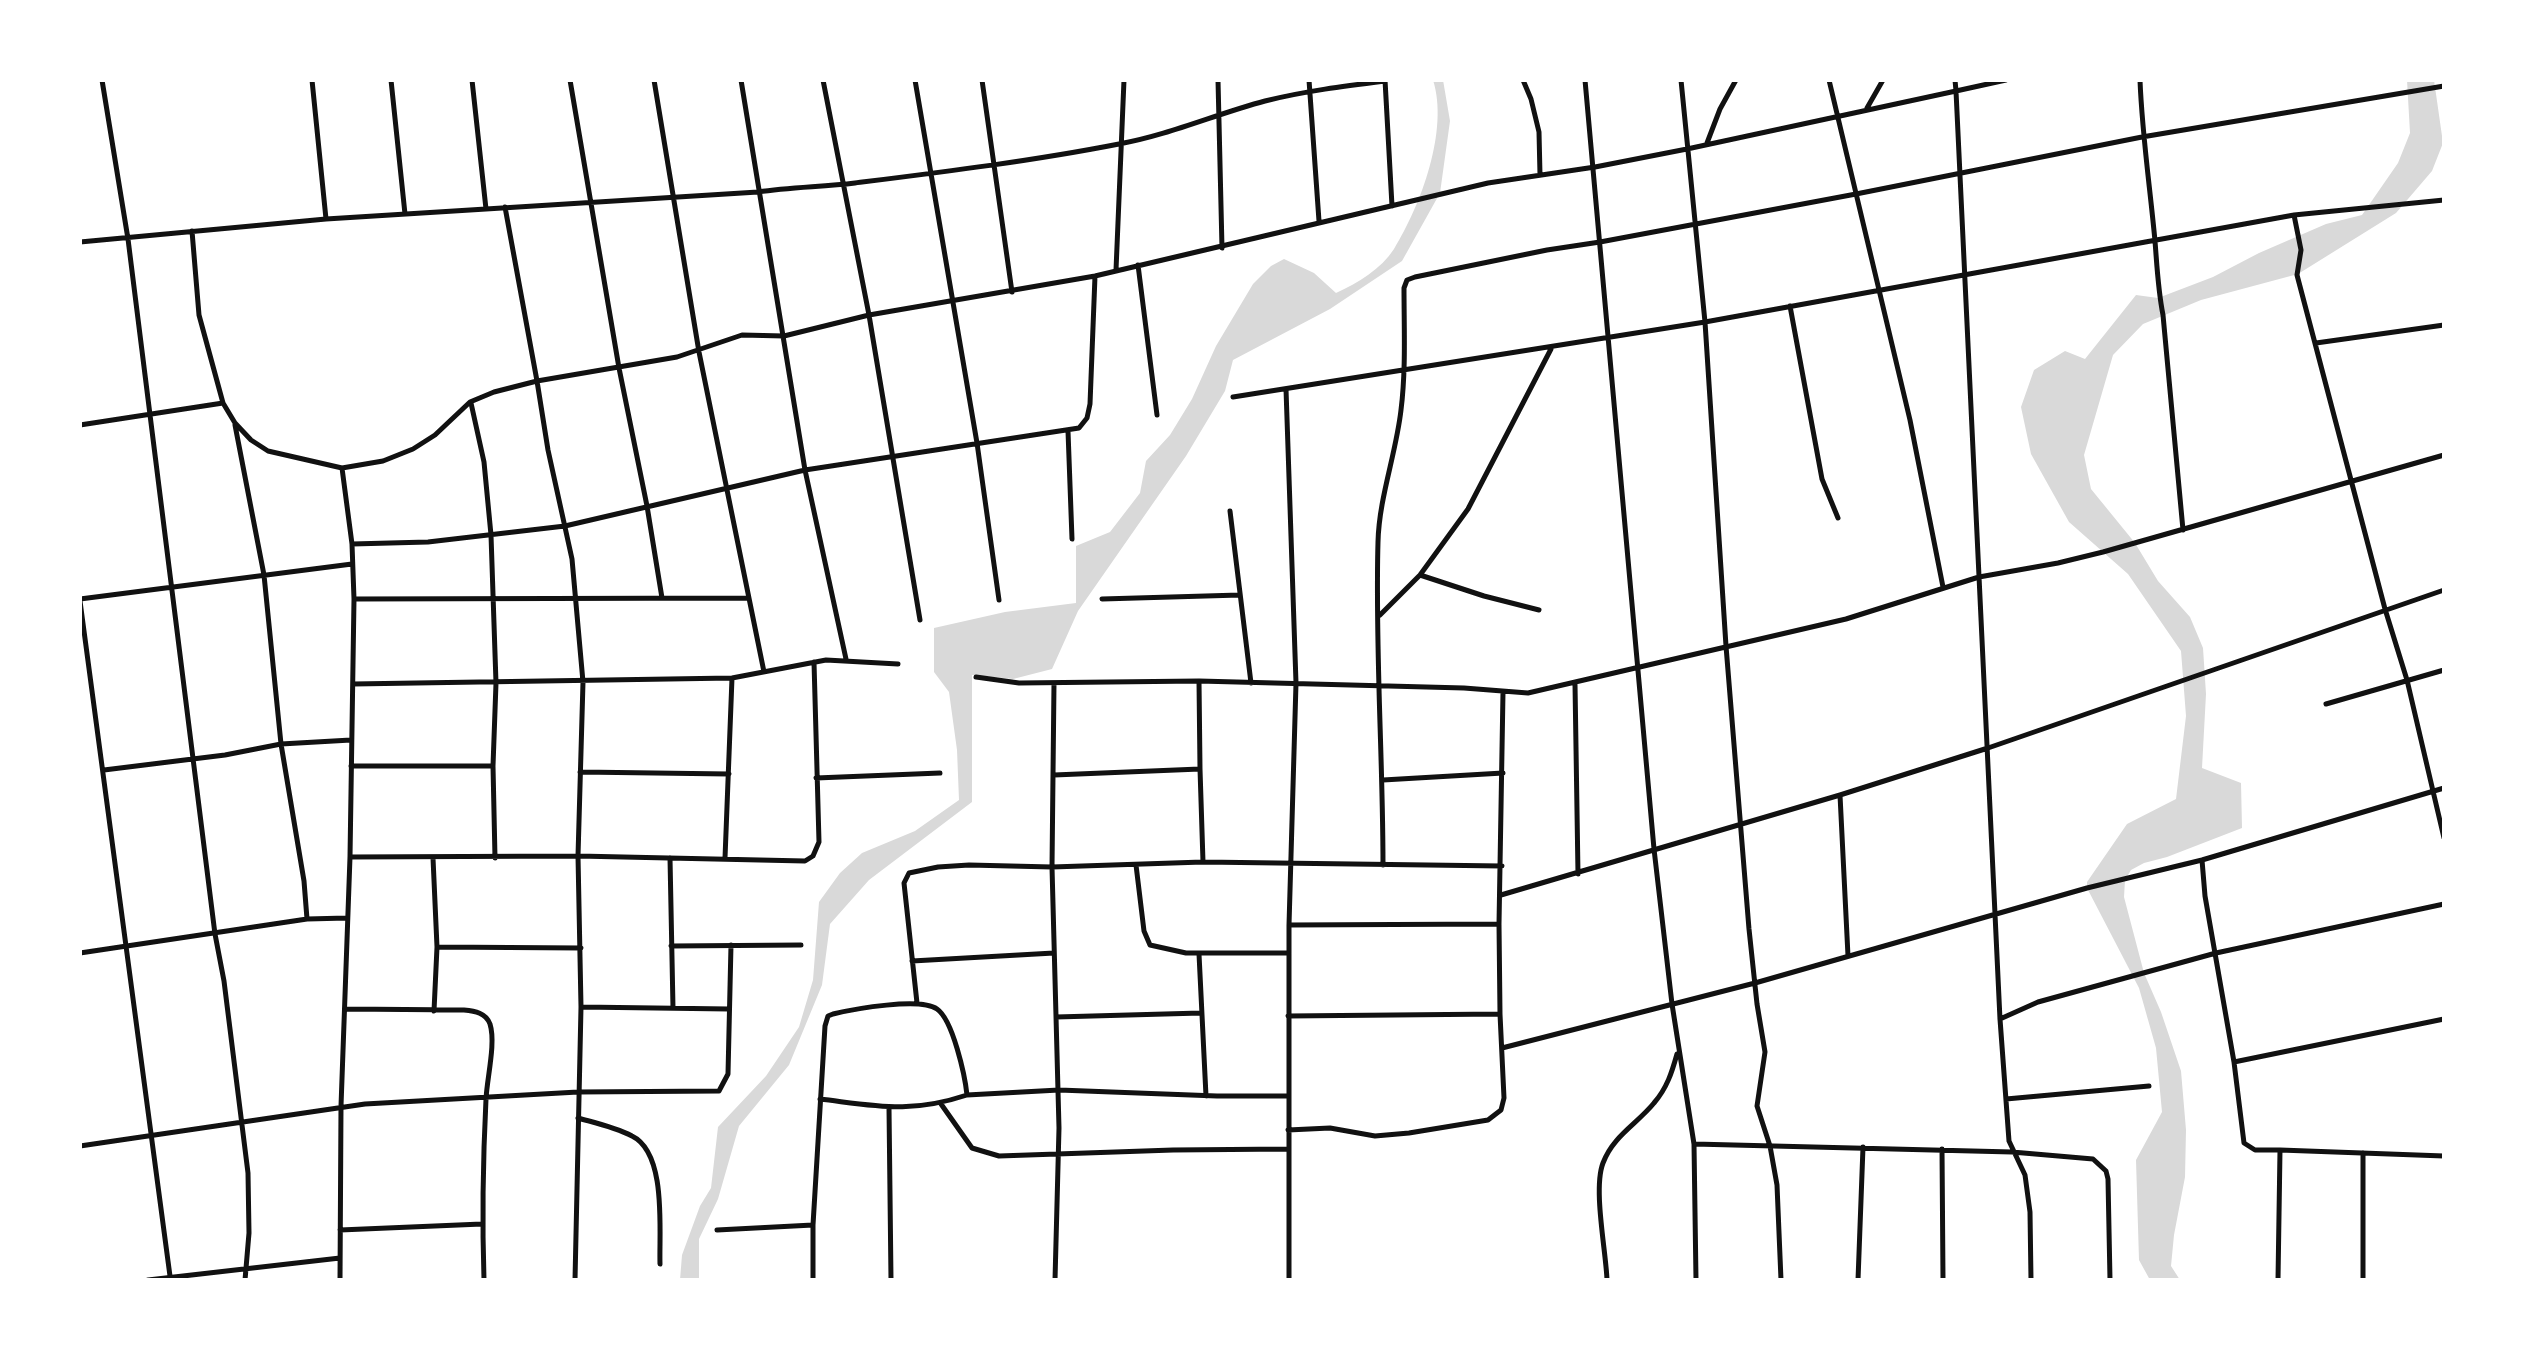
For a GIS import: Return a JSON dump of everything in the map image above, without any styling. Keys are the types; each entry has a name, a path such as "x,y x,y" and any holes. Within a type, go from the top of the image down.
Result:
{"street":[{"path":"102,80 128,239 192,759 243,1122 249,1202 245,1280"},
{"path":"312,80 326,219"},
{"path":"391,80 405,214"},
{"path":"472,80 486,209"},
{"path":"570,80 662,598"},
{"path":"654,80 699,352 764,672"},
{"path":"741,80 805,470 846,659"},
{"path":"823,80 869,315 920,620"},
{"path":"915,80 977,443 999,600"},
{"path":"982,80 1012,292"},
{"path":"1116,270 1124,80"},
{"path":"1218,80 1222,248"},
{"path":"1309,80 1319,221"},
{"path":"80,242 326,219 673,199 843,185 1120,144 1310,91 1385,80 1392,206"},
{"path":"1523,80 1539,132 1540,175"},
{"path":"1585,80 1654,849 1672,1004 1694,1144 1696,1280"},
{"path":"1681,80 1705,322 1741,824 1755,983 1765,1052 1757,1106 1770,1146 1777,1185 1781,1280"},
{"path":"1706,144 1736,80"},
{"path":"1829,80 1910,420 1943,587"},
{"path":"1866,109 1883,80"},
{"path":"1955,80 2000,1019 2012,1152 2023,1168 2028,1192 2031,1280"},
{"path":"192,231 199,315 223,403 235,423 251,440 268,451 342,468 383,461 413,449 435,435 470,402 537,381 699,352 742,335 784,336 869,315 1095,276 1488,183 1687,149 2006,80"},
{"path":"2140,80 2142,137 2155,242 2158,298 2163,315 2183,530"},
{"path":"1383,865 1383,780 1377,687 1378,540 1381,509 1395,454 1404,370 1404,288 1411,278 2142,137 2444,86"},
{"path":"1233,397 1705,322 2294,215 2444,200"},
{"path":"505,207 578,598 583,682 578,856 581,1007 575,1280"},
{"path":"2294,215 2301,250 2297,275 2385,609 2407,680 2444,838"},
{"path":"1138,265 1157,415"},
{"path":"352,544 428,542 565,526 805,470 1068,431 1084,424 1090,404 1095,276"},
{"path":"1790,306 1822,479 1838,518"},
{"path":"2316,343 2444,325"},
{"path":"1379,615 1420,575 1468,509 1551,348"},
{"path":"1286,389 1296,683 1289,925 1289,1280"},
{"path":"470,402 484,462 491,535 496,683 493,766 495,858"},
{"path":"80,425 223,403"},
{"path":"235,423 264,575 281,744 304,881 307,919"},
{"path":"1068,431 1072,539"},
{"path":"976,677 1019,683 1199,681 1464,688 1528,693 1846,619 1979,577 2058,563 2444,455"},
{"path":"340,1280 341,1106 350,857 354,599 352,544 342,468"},
{"path":"1230,511 1251,683"},
{"path":"170,1276 80,600 352,564"},
{"path":"1420,575 1539,610"},
{"path":"1501,895 1988,748 2444,590"},
{"path":"1102,599 1240,595"},
{"path":"354,599 748,598"},
{"path":"353,684 732,678 846,659 898,664"},
{"path":"350,857 578,856 805,861 813,856 819,842 814,662"},
{"path":"2326,704 2444,670"},
{"path":"725,858 732,678"},
{"path":"1199,681 1203,862"},
{"path":"1054,683 1052,867 1059,1090 1055,1280"},
{"path":"1575,684 1578,874"},
{"path":"1288,1130 1330,1128 1388,1135 1488,1120 1498,1114 1503,1104 1499,924 1503,692"},
{"path":"104,770 281,744 351,740"},
{"path":"351,766 493,766"},
{"path":"1054,775 1200,769"},
{"path":"580,772 729,774"},
{"path":"816,778 940,773"},
{"path":"1383,780 1503,773"},
{"path":"1502,1048 1755,983 2105,883 2202,860 2444,788"},
{"path":"1840,795 1848,956"},
{"path":"433,858 437,947 434,1011"},
{"path":"670,858 673,1008"},
{"path":"2202,860 2244,1143 2255,1150 2444,1156"},
{"path":"917,1004 904,883 909,873 969,865 1052,867 1203,862 1502,866"},
{"path":"1136,865 1146,939 1157,948 1199,954 1289,953"},
{"path":"2000,1019 2038,1002 2216,953 2444,904"},
{"path":"80,953 307,919 347,918"},
{"path":"1289,925 1499,924"},
{"path":"80,1146 341,1106 578,1092 719,1091 728,1074 731,945"},
{"path":"671,946 801,945"},
{"path":"437,947 581,948"},
{"path":"912,961 1054,953"},
{"path":"1199,954 1206,1096"},
{"path":"813,1280 820,1099 828,1016 853,1009 917,1004 935,1007 944,1017 964,1068 967,1095"},
{"path":"581,1007 729,1009"},
{"path":"345,1009 473,1011 488,1020 491,1036 482,1224 484,1280"},
{"path":"1056,1017 1201,1013"},
{"path":"1288,1016 1500,1014"},
{"path":"2234,1062 2444,1019"},
{"path":"1607,1280 1600,1183 1602,1165 1619,1136 1655,1102 1668,1084 1679,1049"},
{"path":"2006,1099 2149,1086"},
{"path":"820,1099 889,1108 941,1104 967,1095 1059,1090 1288,1096"},
{"path":"941,1104 962,1137 978,1152 999,1156 1288,1149"},
{"path":"889,1108 891,1280"},
{"path":"578,1118 633,1136 648,1151 657,1179 660,1264"},
{"path":"1694,1144 1942,1149 2093,1159 2106,1171 2110,1210 2110,1280"},
{"path":"1858,1280 1863,1147"},
{"path":"1942,1149 1943,1280"},
{"path":"2278,1280 2280,1150"},
{"path":"2363,1153 2363,1280"},
{"path":"340,1230 482,1224"},
{"path":"717,1230 813,1225"},
{"path":"148,1280 340,1258"}],"shaded area":[{"path":"1433,80 1443,80 1450,121 1440,193 1402,261 1330,309 1233,360 1225,391 1186,456 1078,611 1052,669 1013,679 972,675 972,802 869,880 830,924 822,985 789,1065 739,1126 718,1199 699,1239 699,1280 680,1280 682,1255 700,1206 711,1188 718,1127 766,1076 799,1027 813,980 819,902 840,873 862,853 915,831 959,800 957,750 949,692 934,672 934,628 1005,612 1076,603 1076,546 1110,532 1140,493 1146,461 1170,435 1192,399 1216,346 1253,284 1271,266 1284,259 1314,273 1336,293 1368,275 1394,249 1414,211 1430,167 1437,121"},
{"path":"2407,80 2434,80 2443,143 2432,171 2396,213 2298,274 2201,300 2143,324 2113,355 2084,455 2091,489 2135,543 2158,581 2190,617 2203,648 2206,694 2202,768 2241,783 2242,828 2144,863 2131,870 2125,880 2124,897 2144,973 2181,1071 2186,1130 2185,1177 2171,1266 2180,1280 2150,1280 2139,1260 2136,1160 2162,1112 2156,1048 2139,988 2087,888 2087,882 2127,824 2176,799 2186,716 2181,651 2128,574 2069,522 2031,454 2021,407 2034,370 2065,351 2085,359 2136,295 2158,298 2213,277 2326,224 2362,215 2398,163 2410,133"}]}
